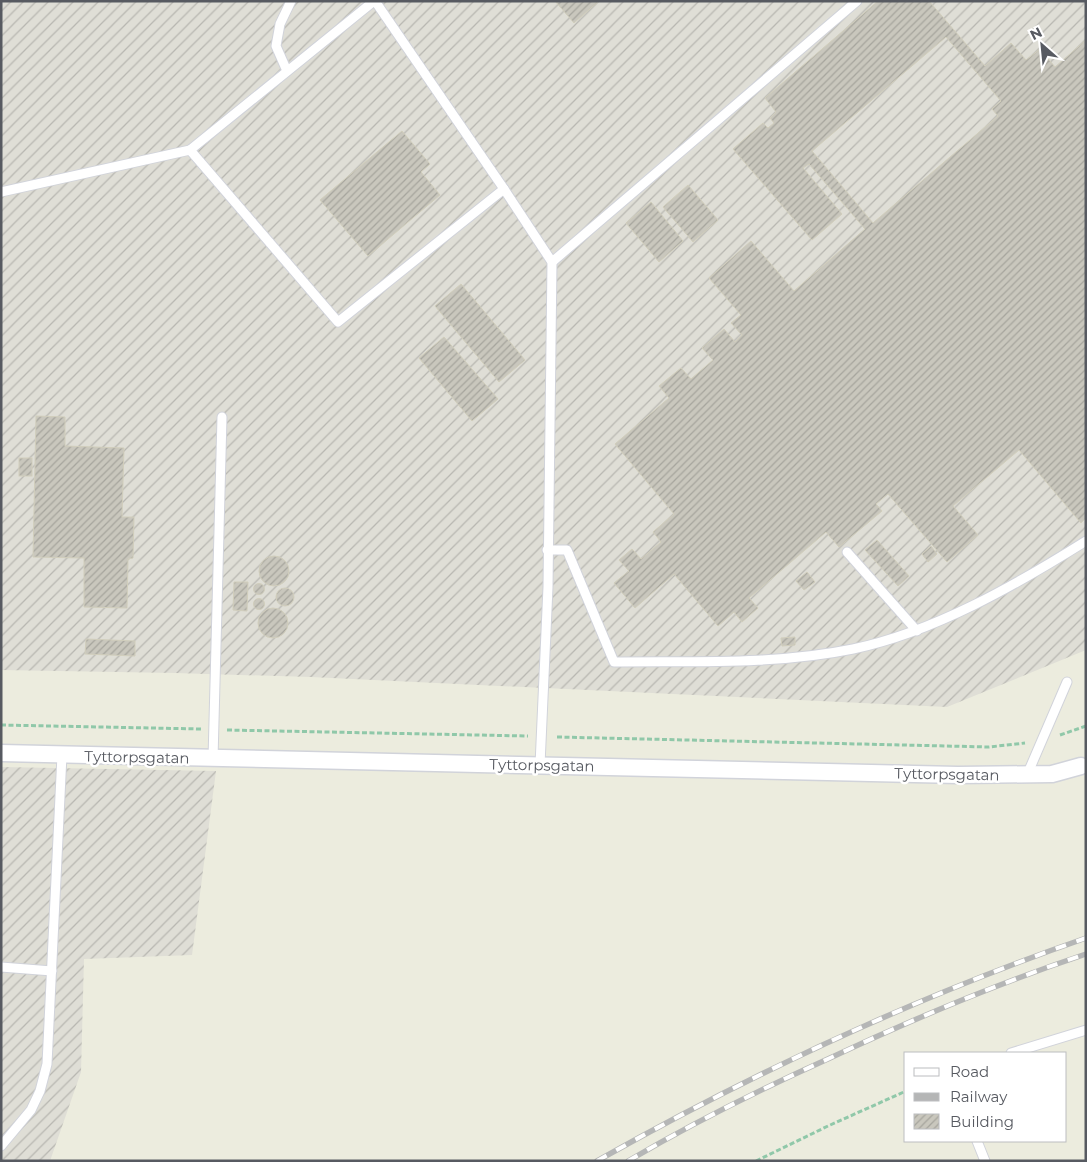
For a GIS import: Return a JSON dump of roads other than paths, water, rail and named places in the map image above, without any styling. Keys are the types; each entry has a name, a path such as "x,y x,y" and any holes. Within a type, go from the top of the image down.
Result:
{"street":[{"name":"Tyttorpsgatan","path":"1,753 958,775 1052,774 1084,765"}],"lane":[{"path":"287,71 276,46 280,24 291,1"},
{"path":"1,192 190,150 374,1 552,262 548,587 540,765"},
{"path":"552,262 857,1"},
{"path":"190,150 338,322 504,189"},
{"path":"213,758 222,418"},
{"path":"548,550 567,550 614,662 787,658 853,649 916,631 1037,571 1086,541"},
{"path":"847,552 916,631"},
{"path":"1027,775 1067,682"},
{"path":"1,1146 31,1110 40,1091 47,1064 62,755"},
{"path":"1,967 52,971"},
{"path":"1014,1052 1086,1030"},
{"path":"977,1142 985,1161"}],"railway":[{"path":"597,1161 715,1097 836,1039 960,985 1086,938"},
{"path":"628,1161 728,1107 861,1044 989,989 1086,954"}]}
